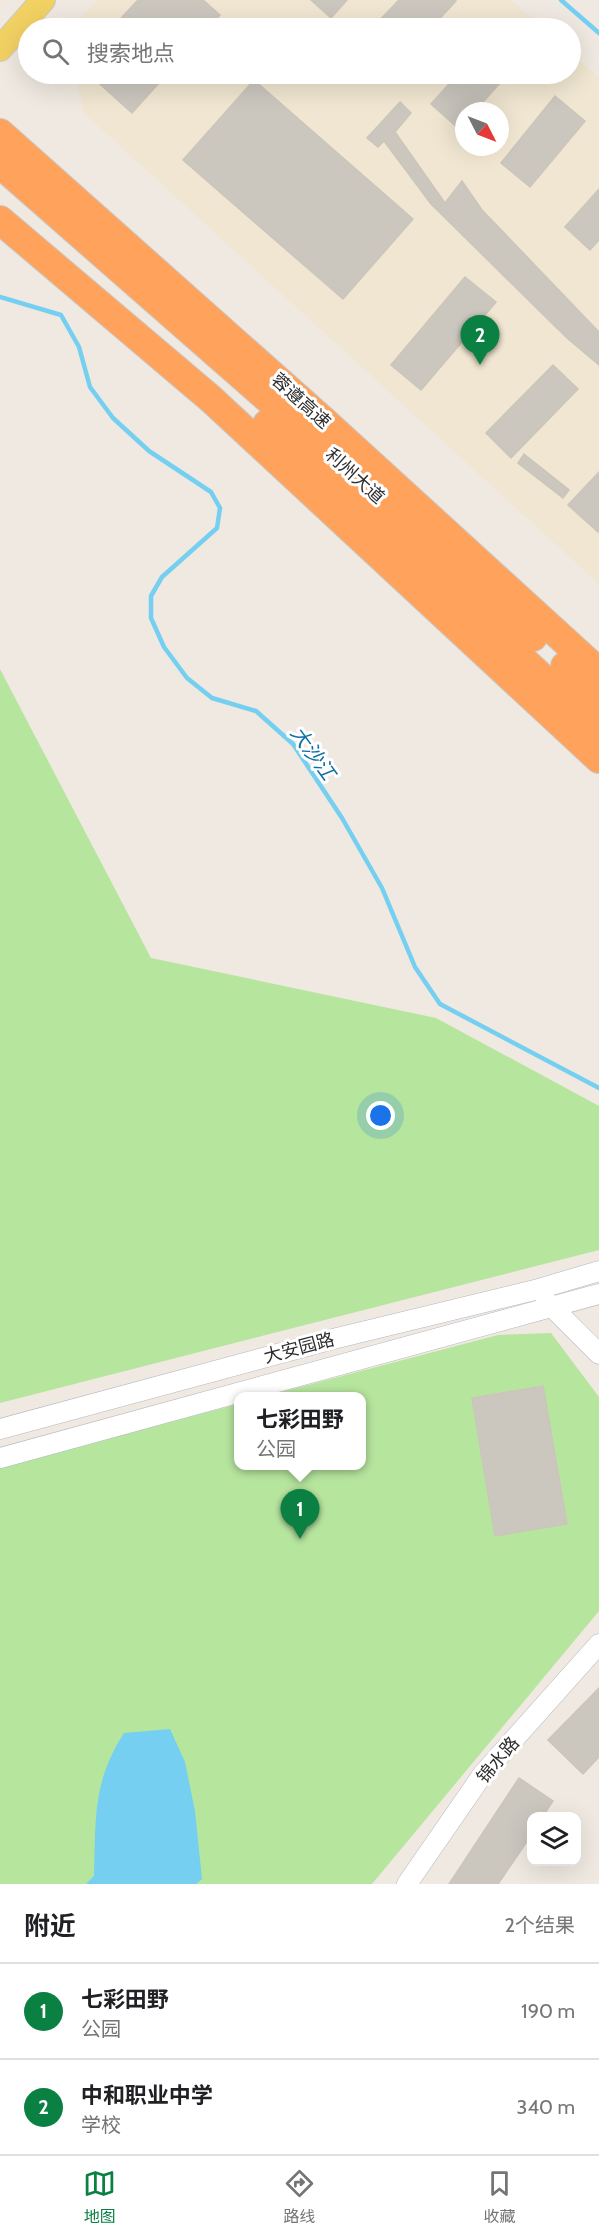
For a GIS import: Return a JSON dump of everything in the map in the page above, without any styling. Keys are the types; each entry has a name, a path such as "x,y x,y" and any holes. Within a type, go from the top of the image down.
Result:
{"highway":[{"name":"蓉遵高速","path":"0,133 334,430 599,672"},
{"name":"利州大道","path":"0,164 316,441 599,697"},
{"name":"利州大道","path":"0,201 253,411 599,730"},
{"path":"0,220 211,399 599,759"}],"main road":[{"path":"27,18 43,0"},
{"path":"0,49 18,28"}],"street":[{"name":"大安园路","path":"0,1429 333,1339 535,1290 599,1271"},
{"path":"535,1290 599,1354"},
{"path":"243,1392 599,1294"},
{"path":"0,1458 234,1395"},
{"name":"锦水路","path":"407,1884 483,1774 599,1644"}],"shaded area":[{"path":"97,0 510,0 531,18 81,18"},
{"path":"581,62 599,77 599,584 83,112 78,84 581,84"}],"green space":[{"path":"0,669 151,958 436,1018 599,1106 599,1250 0,1403"},
{"path":"551,1333 599,1397 599,1611 372,1884 0,1884 0,1467 234,1405 234,1470 366,1470 366,1392 281,1392 498,1335"}],"water":[{"path":"170,1729 185,1762 195,1811 202,1879 196,1884 86,1884 94,1876 98,1802 106,1768 114,1751 124,1733"}],"building":[{"path":"138,0 203,0 220,15 217,18 121,18"},
{"path":"311,0 347,0 331,18"},
{"path":"399,0 456,1 440,18 382,18"},
{"path":"100,84 158,84 132,113"},
{"path":"250,84 259,84 413,219 343,299 183,160"},
{"path":"449,84 499,84 483,102 455,102 455,125 431,104"},
{"path":"555,96 585,121 530,187 501,163 509,156"},
{"path":"400,102 411,113 395,132 445,203 462,181 482,210 599,332 599,365 567,338 431,204 384,141 378,147 367,138"},
{"path":"599,189 599,240 590,250 565,227"},
{"path":"465,277 496,302 421,390 391,365"},
{"path":"553,365 578,389 511,458 486,433"},
{"path":"524,454 569,490 563,498 518,463"},
{"path":"599,472 599,531 598,532 568,505"},
{"path":"543,1386 567,1524 495,1536 472,1398"},
{"path":"599,1688 599,1757 583,1774 548,1740"},
{"path":"519,1778 553,1801 546,1812 527,1812 527,1841 498,1884 449,1884"}],"waterway":[{"path":"561,0 599,33"},
{"name":"大沙江","path":"0,297 61,315 79,347 90,387 113,418 149,451 211,492 220,508 217,528 162,577 151,596 151,618 164,647 187,678 212,698 256,711 293,744 342,818 382,888 415,967 440,1004 599,1088"}],"place":[{"name":"中和职业中学","path":"480,365"},
{"name":"七彩田野","path":"300,1539"}]}
